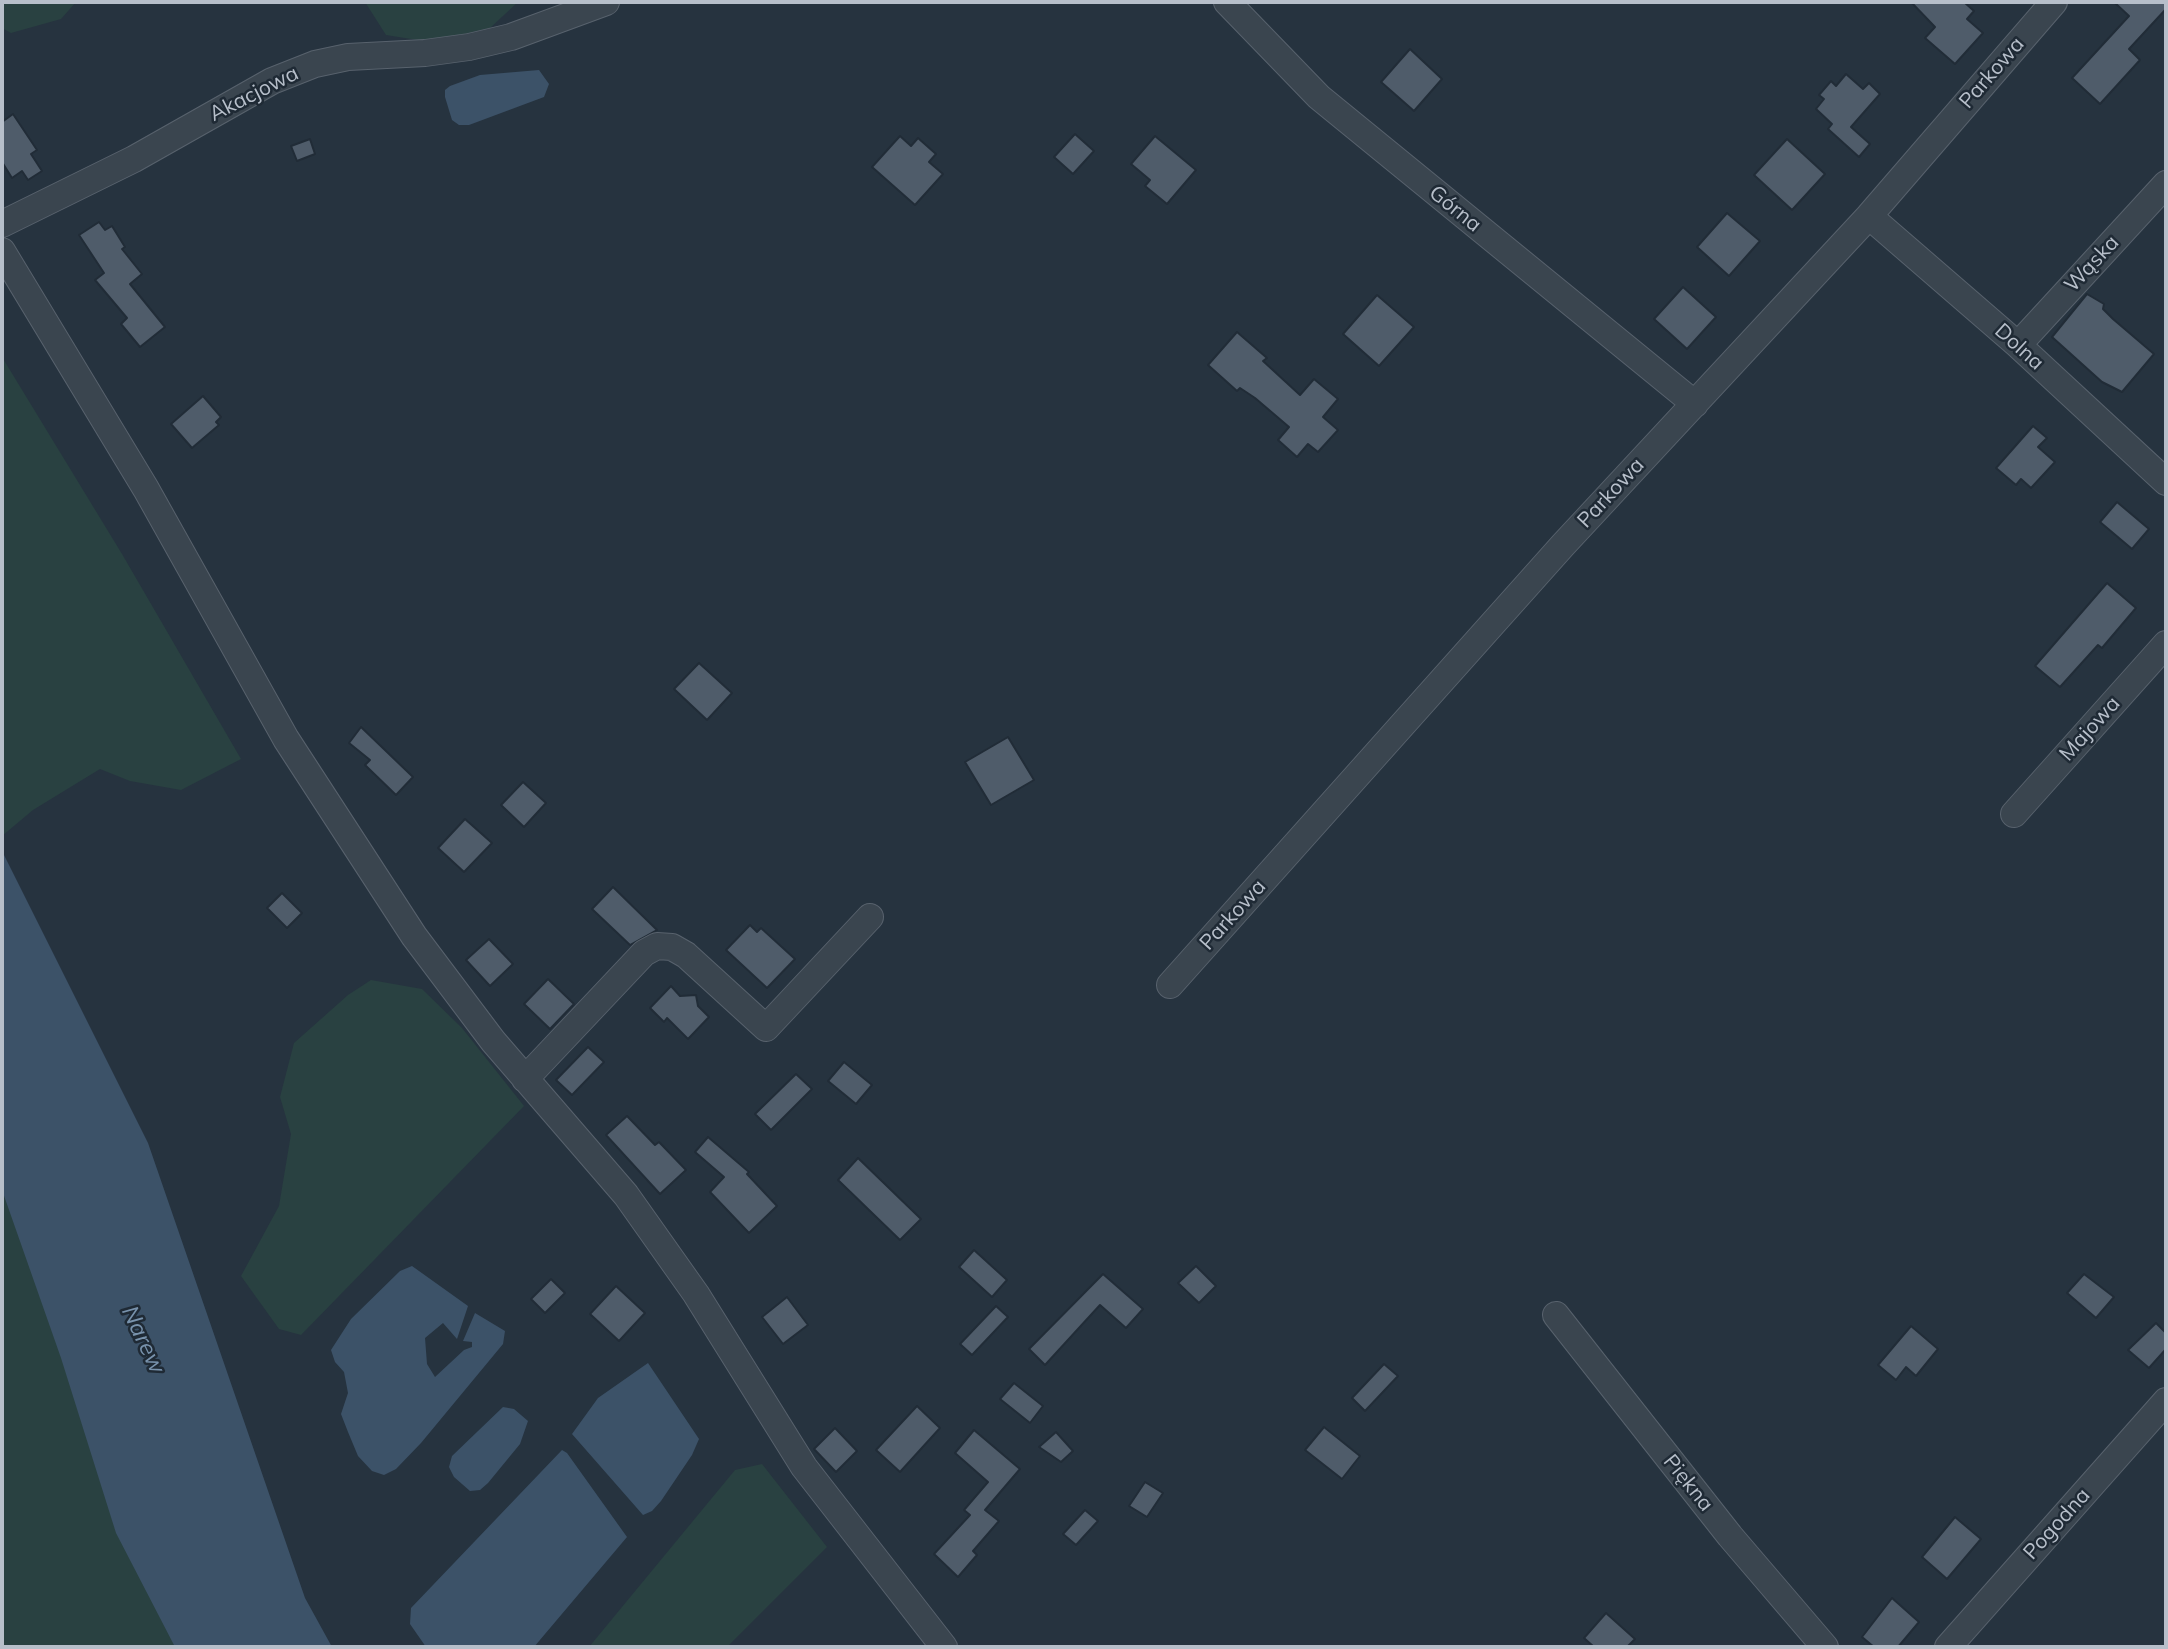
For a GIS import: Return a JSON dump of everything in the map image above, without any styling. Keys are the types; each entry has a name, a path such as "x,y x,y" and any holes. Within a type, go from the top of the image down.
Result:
{"street":[{"name":"Akacjowa","path":"2,224 134,159 272,81 315,64 348,57 425,53 469,47 511,37 606,2"},
{"name":"Górna","path":"1227,2 1319,97 1695,404"},
{"name":"Parkowa","path":"1170,985 1563,545 1869,216 2054,2"},
{"name":"Wąska","path":"2018,345 2166,184"},
{"name":"Dolna","path":"1869,216 2018,345 2166,482"},
{"path":"2,251 139,477 286,739 414,936 525,1079 626,1195 696,1294 804,1467 944,1647"},
{"name":"Majowa","path":"2014,814 2166,644"},
{"path":"525,1079 644,953 657,946 672,947 686,955 766,1028 870,917"},
{"name":"Piękna","path":"1556,1315 1722,1526 1825,1647"},
{"name":"Pogodna","path":"1948,1647 2166,1401"}],"green space":[{"path":"2,2 76,2 61,19 11,33 2,28"},
{"path":"365,2 518,2 490,28 430,42 386,35"},
{"path":"2,357 122,554 241,759 181,790 130,781 100,769 33,810 2,836"},
{"path":"371,980 422,989 462,1028 524,1106 301,1335 279,1329 241,1276 279,1206 291,1134 280,1097 294,1043 348,995"},
{"path":"2,1026 270,1647 2,1647"},
{"path":"762,1464 827,1547 727,1647 589,1647 735,1470"}],"water":[{"path":"539,70 549,84 544,97 469,125 459,125 452,120 445,97 445,90 450,86 480,75"},
{"name":"Narew","path":"2,851 148,1143 305,1598 332,1647 175,1647 116,1533 61,1358 2,1190"},
{"path":"412,1266 468,1306 457,1339 443,1323 425,1338 427,1364 435,1377 464,1350 472,1347 472,1342 463,1341 475,1313 505,1331 503,1344 421,1443 396,1469 384,1475 372,1471 358,1456 341,1414 348,1393 344,1372 335,1362 331,1350 351,1319 400,1271"},
{"path":"648,1363 699,1439 692,1455 661,1501 652,1511 643,1515 572,1434 598,1398"},
{"path":"503,1407 514,1409 528,1421 520,1444 488,1483 480,1490 470,1491 454,1477 449,1467 452,1456"},
{"path":"562,1450 567,1453 627,1537 534,1647 426,1647 410,1624 411,1608"}],"building":[{"path":"1911,2 1964,2 1974,11 1967,19 1983,33 1955,64 1925,38 1935,27"},
{"path":"2114,2 2166,2 2166,9 2129,49 2140,60 2100,104 2072,78 2129,16"},
{"path":"1410,49 1442,79 1414,111 1381,82"},
{"path":"1846,74 1863,89 1869,83 1880,94 1851,127 1870,144 1859,157 1828,129 1832,124 1816,109 1824,99 1819,95 1831,81 1836,86"},
{"path":"13,114 37,150 31,154 42,171 28,180 22,171 12,178 2,162 2,122"},
{"path":"1075,134 1094,151 1073,174 1054,157"},
{"path":"900,136 911,146 918,138 936,154 929,162 943,174 915,205 872,167"},
{"path":"1155,136 1196,170 1167,204 1145,186 1150,180 1131,164"},
{"path":"310,139 315,154 297,161 291,146"},
{"path":"1787,139 1825,174 1792,210 1754,175"},
{"path":"1727,213 1760,241 1729,276 1697,247"},
{"path":"99,222 105,230 112,226 125,247 122,249 142,274 130,284 165,327 140,347 121,324 127,318 95,280 104,273 79,235"},
{"path":"1683,287 1716,317 1687,349 1654,319"},
{"path":"2087,294 2104,304 2103,309 2113,319 2154,354 2122,392 2102,382 2052,337"},
{"path":"1377,295 1414,327 1379,366 1343,334"},
{"path":"1237,332 1267,358 1263,361 1300,395 1314,379 1338,399 1323,417 1338,430 1318,452 1308,444 1297,457 1278,440 1289,427 1255,398 1240,388 1237,391 1208,365"},
{"path":"203,396 221,417 216,422 219,425 192,448 171,424"},
{"path":"2033,426 2047,438 2038,447 2055,462 2031,488 2021,479 2016,485 1996,468"},
{"path":"2117,502 2149,529 2132,549 2100,522"},
{"path":"2107,583 2136,608 2102,648 2098,645 2060,687 2035,666"},
{"path":"699,663 732,693 707,720 674,689"},
{"path":"361,727 413,777 396,795 365,765 370,760 349,743"},
{"path":"1008,737 1034,780 991,805 965,762"},
{"path":"523,782 546,803 524,827 501,805"},
{"path":"465,819 492,843 464,872 438,848"},
{"path":"613,887 657,930 630,945 592,909"},
{"path":"282,893 302,913 287,928 267,908"},
{"path":"750,925 757,932 761,928 795,959 767,988 726,950"},
{"path":"489,939 513,964 490,986 466,960"},
{"path":"548,979 574,1004 550,1029 524,1004"},
{"path":"671,986 680,996 696,995 698,1006 709,1017 688,1039 667,1018 664,1022 650,1008"},
{"path":"588,1047 604,1062 572,1095 556,1080"},
{"path":"844,1062 872,1085 856,1104 828,1081"},
{"path":"796,1074 812,1089 771,1130 755,1114"},
{"path":"627,1116 655,1145 659,1142 686,1170 660,1194 606,1135"},
{"path":"708,1137 749,1172 747,1174 777,1206 749,1233 710,1192 724,1177 695,1152"},
{"path":"858,1158 921,1219 900,1240 838,1180"},
{"path":"974,1250 1007,1280 992,1297 959,1267"},
{"path":"1196,1266 1216,1286 1199,1303 1178,1283"},
{"path":"1103,1274 1143,1309 1126,1328 1100,1305 1045,1365 1029,1349"},
{"path":"2084,1274 2114,1297 2096,1318 2067,1293"},
{"path":"551,1279 565,1293 545,1313 531,1299"},
{"path":"616,1286 645,1313 619,1341 590,1314"},
{"path":"787,1297 808,1325 783,1344 762,1317"},
{"path":"996,1306 1008,1317 972,1355 960,1344"},
{"path":"2156,1323 2166,1333 2166,1349 2149,1368 2128,1350"},
{"path":"1911,1326 1938,1349 1916,1376 1906,1367 1896,1380 1878,1365"},
{"path":"1384,1364 1398,1376 1365,1411 1352,1398"},
{"path":"1014,1383 1043,1406 1030,1423 1000,1399"},
{"path":"917,1406 940,1428 900,1472 876,1450"},
{"path":"1324,1427 1360,1456 1342,1479 1305,1450"},
{"path":"835,1428 857,1451 836,1472 814,1449"},
{"path":"974,1430 1020,1469 985,1510 999,1521 973,1551 977,1555 958,1577 934,1554 970,1515 964,1510 988,1482 955,1453"},
{"path":"1056,1432 1073,1451 1061,1462 1039,1447"},
{"path":"1145,1482 1163,1493 1147,1517 1129,1506"},
{"path":"1085,1510 1098,1521 1076,1545 1063,1534"},
{"path":"1955,1517 1981,1539 1947,1579 1922,1557"},
{"path":"1892,1598 1919,1622 1898,1647 1874,1647 1862,1637"},
{"path":"1606,1613 1635,1639 1627,1647 1594,1647 1584,1638"}]}
